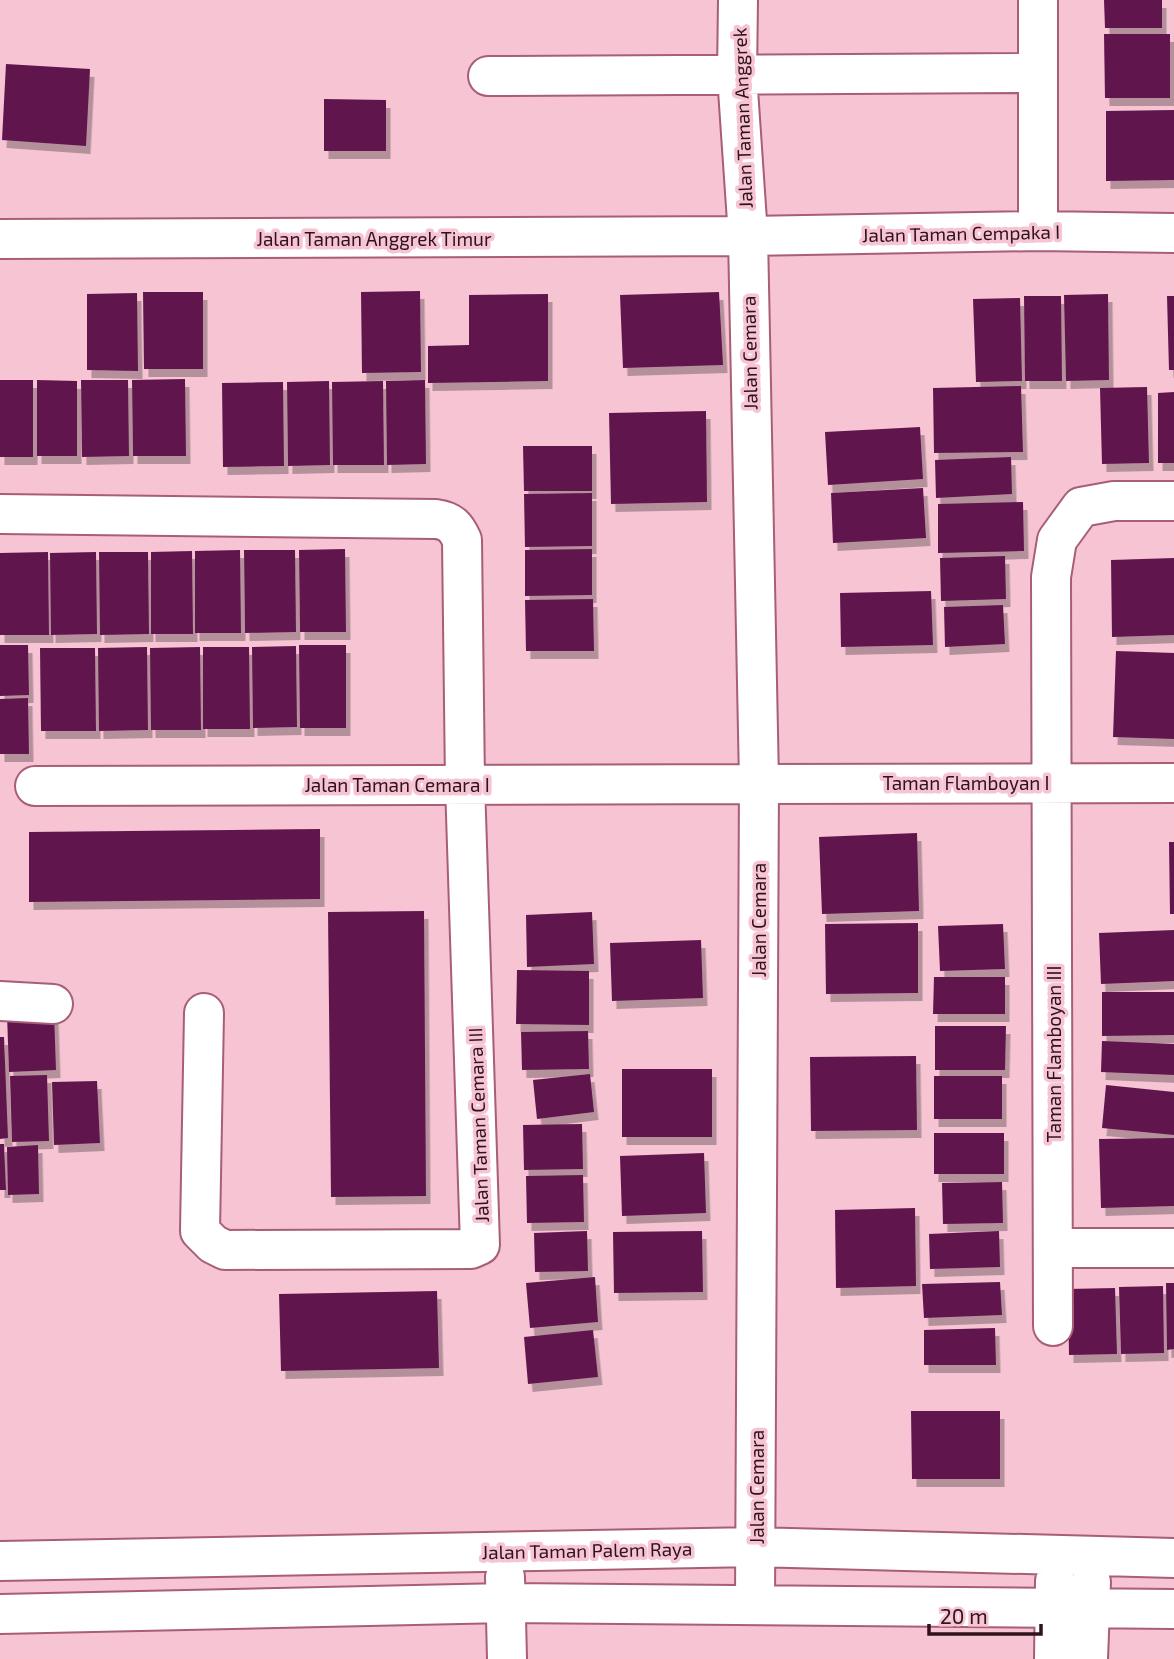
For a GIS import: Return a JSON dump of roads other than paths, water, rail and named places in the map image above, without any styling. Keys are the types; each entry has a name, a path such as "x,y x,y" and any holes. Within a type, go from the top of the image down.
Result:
{"street":[{"name":"Jalan Taman Anggrek","path":"738,0 737,75 748,236"},
{"path":"1038,0 1038,231"},
{"path":"488,76 1038,73"},
{"name":"Jalan Taman Cempaka I","path":"748,236 1038,231 1174,233"},
{"name":"Jalan Taman Anggrek Timur","path":"0,239 748,236"},
{"name":"Jalan Cemara","path":"748,236 759,782 755,1603"},
{"name":"Taman Flamboyan III","path":"1053,1326 1051,577 1057,540 1081,507 1114,501 1174,501"},
{"name":"Jalan Taman Cemara III","path":"0,514 436,519 447,520 457,528 462,540 465,783 482,1237 480,1245 471,1249 225,1251 213,1244 200,1231 204,1013"},
{"name":"Taman Flamboyan I","path":"759,782 1174,783"},
{"name":"Jalan Taman Cemara I","path":"35,786 759,782"},
{"path":"0,1001 52,1004"},
{"path":"1054,1248 1174,1248"},
{"name":"Jalan Taman Palem Raya","path":"0,1561 756,1547 1174,1558"},
{"path":"504,1551 507,1659"},
{"path":"1074,1555 1073,1607 1088,1659"},
{"path":"0,1614 506,1602 1174,1609"},
{"path":"1054,1659 1073,1607"}]}
